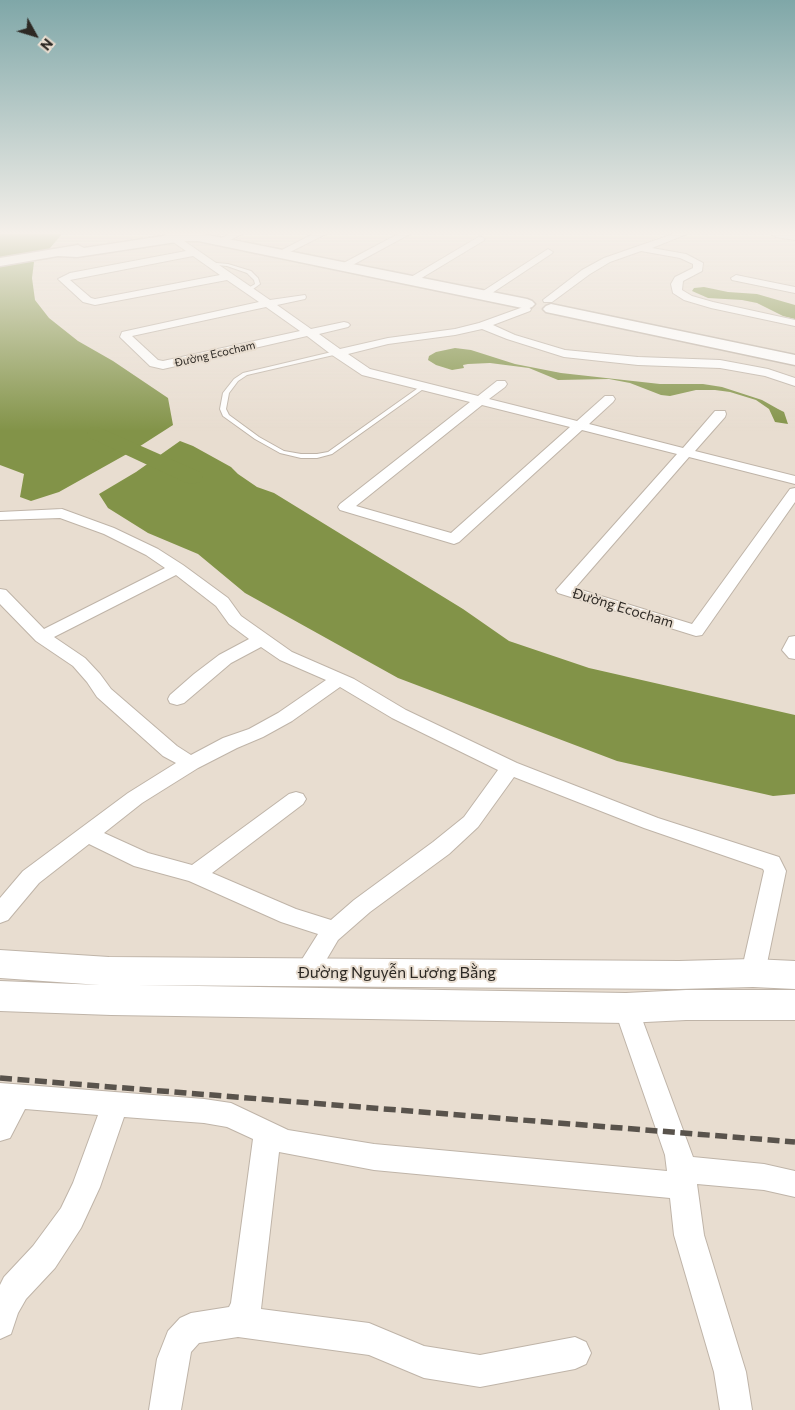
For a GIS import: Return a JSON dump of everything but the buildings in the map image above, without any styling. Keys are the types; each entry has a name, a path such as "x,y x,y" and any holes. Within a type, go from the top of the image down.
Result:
{"highway":[{"name":"Đường Nguyễn Lương Bằng","path":"0,964 109,971 679,975 754,973 794,982"},
{"name":"Đường Nguyễn Lương Bằng","path":"0,996 111,1000 626,1008 686,1005 794,982"}],"street":[{"path":"87,300 95,302 107,300"},
{"path":"260,300 366,372 795,480"},
{"name":"Đường Ecocham","path":"284,300 135,331 126,334 126,337 154,363 163,366 344,325"},
{"path":"512,300 529,304 552,304 795,354"},
{"path":"552,304 557,300"},
{"path":"694,300 795,323"},
{"path":"336,353 388,340 455,332 483,325 529,304"},
{"path":"552,304 795,360"},
{"path":"483,325 511,337 564,353 638,362 720,364 768,373 795,382"},
{"path":"501,384 345,507 454,540 609,399"},
{"name":"Đường Ecocham","path":"720,414 564,590 696,631 795,492"},
{"path":"0,516 62,513 109,531 152,552 177,568 222,602 235,620 286,656 344,681 399,714 510,768 651,823 771,863 775,871 754,973"},
{"path":"42,637 177,568"},
{"path":"0,594 42,637 79,662 94,678 104,693 170,751 191,763"},
{"path":"177,699 225,659 261,640"},
{"path":"795,641 791,650 795,654"},
{"path":"0,914 32,877 135,798 191,763 230,743 256,733 344,681"},
{"path":"306,972 334,930 362,906 442,848 471,822 510,768"},
{"path":"195,874 296,800"},
{"path":"88,833 122,852 142,860 195,874 289,916 334,930"},
{"path":"626,1008 661,1109 672,1130 679,1154 689,1235 730,1372 736,1410"},
{"path":"0,1129 9,1096 204,1111 231,1116 285,1142 374,1157 682,1177 764,1177 795,1184"},
{"path":"0,1323 4,1308 15,1288 44,1257 71,1218 86,1187 115,1104"},
{"path":"238,1321 246,1307 262,1187 267,1133"},
{"path":"165,1410 173,1359 179,1342 191,1329 238,1321 369,1339 424,1362 480,1371 575,1353"}],"lane":[{"path":"336,353 245,374 236,380 226,393 223,409 226,416 257,438 282,452 301,456 317,456 330,453 423,386"}],"shaded area":[{"path":"0,300 35,300 49,318 78,341 113,361 168,398 173,425 134,450 59,492 31,501 20,497 24,474 0,465"},
{"path":"739,300 777,300 795,305 795,319 783,316 757,303"},
{"path":"455,348 471,350 515,364 561,373 660,384 703,384 722,387 762,400 784,412 788,424 775,422 769,409 756,400 730,392 696,390 670,396 661,395 630,383 609,379 558,380 529,368 490,363 468,364 463,365 464,368 452,370 436,365 428,360 429,356 436,352"},
{"path":"180,441 231,467 257,487 274,493 463,609 509,641 589,668 795,715 795,794 773,796 617,761 398,678 245,593 198,554 148,533 108,508 99,494 136,472"}],"waterway":[{"path":"98,433 192,477"},
{"path":"134,450 157,457"}],"railway":[{"path":"0,1078 795,1142"}]}
